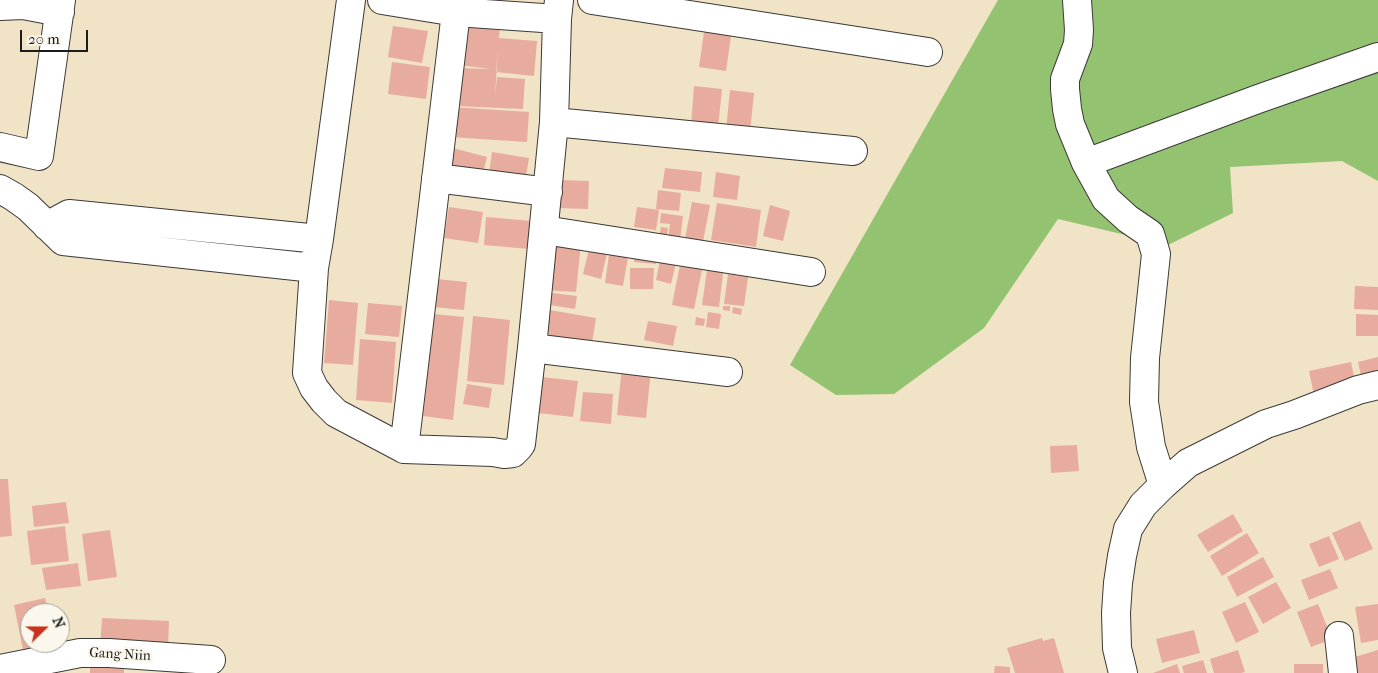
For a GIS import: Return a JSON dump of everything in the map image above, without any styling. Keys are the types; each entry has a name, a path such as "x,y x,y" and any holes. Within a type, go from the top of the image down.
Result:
{"street":[{"path":"351,0 314,268 307,373 314,388 336,413 404,448 513,453 521,444 548,192 554,122 558,9 456,12 382,0"},
{"path":"592,0 928,52"},
{"path":"1077,0 1078,44 1065,80 1070,124 1086,163 1106,199 1153,244 1144,395 1150,447 1163,484"},
{"path":"0,6 61,6 39,156 0,147"},
{"path":"404,448 456,12"},
{"path":"1086,163 1378,57"},
{"path":"554,122 852,151"},
{"path":"436,178 548,192"},
{"path":"0,189 28,207 63,241 314,268"},
{"path":"48,226 70,214 319,239"},
{"path":"544,230 811,272"},
{"path":"532,348 728,372"},
{"path":"1123,673 1117,648 1116,613 1122,556 1128,529 1142,506 1163,484 1188,463 1266,424 1358,390 1378,386"},
{"path":"1339,636 1343,673"},
{"name":"Gang Niin","path":"0,668 80,654 125,664 211,660"}],"green space":[{"path":"998,0 1378,0 1378,181 1342,161 1230,167 1233,213 1168,245 1058,219 984,328 894,394 836,395 790,365"}],"building":[{"path":"463,21 500,25 499,38 537,41 534,76 496,72 495,96 497,77 525,79 523,109 455,106 455,68 491,69 458,65"},
{"path":"705,25 732,29 726,71 699,67"},
{"path":"393,26 428,31 422,63 388,57"},
{"path":"392,62 430,67 426,99 388,94"},
{"path":"694,86 722,89 718,128 691,125"},
{"path":"730,90 754,93 750,132 726,130"},
{"path":"451,107 529,112 527,142 449,137"},
{"path":"449,147 487,157 481,181 443,171"},
{"path":"492,152 529,158 524,188 488,182"},
{"path":"665,168 702,172 700,192 662,188"},
{"path":"716,172 740,176 737,200 713,197"},
{"path":"560,180 589,181 588,209 558,208"},
{"path":"658,190 681,193 679,211 656,209"},
{"path":"692,202 710,205 702,247 684,244"},
{"path":"717,203 761,210 756,247 711,240"},
{"path":"770,205 790,211 783,241 763,236"},
{"path":"449,207 483,212 478,243 444,238"},
{"path":"637,207 659,210 656,230 634,227"},
{"path":"661,213 683,216 680,240 668,238 670,224 660,223"},
{"path":"486,217 532,221 529,249 484,245"},
{"path":"661,227 668,228 666,240 659,238"},
{"path":"549,240 581,243 576,292 545,290"},
{"path":"590,245 608,249 601,279 583,274"},
{"path":"610,248 629,251 623,286 605,283"},
{"path":"635,251 656,253 656,264 634,262"},
{"path":"661,255 677,259 671,284 656,280"},
{"path":"681,260 703,265 694,309 672,305"},
{"path":"708,263 724,265 719,307 702,305"},
{"path":"630,268 654,268 653,289 630,289"},
{"path":"728,274 748,277 744,306 724,304"},
{"path":"436,279 467,282 464,310 433,307"},
{"path":"1355,286 1378,287 1378,310 1354,309"},
{"path":"552,293 577,296 575,309 550,305"},
{"path":"329,300 358,303 353,365 324,363"},
{"path":"368,303 402,306 399,337 365,334"},
{"path":"723,306 730,306 730,311 723,310"},
{"path":"733,307 742,309 741,315 732,313"},
{"path":"550,310 596,318 591,349 545,341"},
{"path":"708,312 721,314 719,329 706,327"},
{"path":"434,314 464,317 453,420 423,416"},
{"path":"1356,314 1378,315 1378,336 1356,336"},
{"path":"473,316 510,320 504,385 467,381"},
{"path":"696,317 705,319 704,326 695,325"},
{"path":"648,321 677,326 673,346 644,340"},
{"path":"360,339 396,342 392,403 356,400"},
{"path":"1378,357 1378,382 1363,385 1358,362"},
{"path":"1351,362 1356,387 1314,395 1309,371"},
{"path":"622,367 651,370 646,418 617,415"},
{"path":"533,376 578,381 573,417 529,412"},
{"path":"467,384 492,388 489,408 463,404"},
{"path":"583,392 613,394 611,424 580,421"},
{"path":"1077,445 1079,471 1051,473 1050,446"},
{"path":"0,479 8,479 12,536 0,537"},
{"path":"66,502 69,523 34,527 32,506"},
{"path":"1233,514 1243,531 1208,552 1197,535"},
{"path":"1360,521 1373,549 1345,561 1332,533"},
{"path":"65,526 69,561 31,565 27,531"},
{"path":"110,530 117,577 88,581 82,534"},
{"path":"1247,533 1259,553 1222,576 1210,556"},
{"path":"1329,536 1339,559 1319,567 1309,544"},
{"path":"1263,557 1274,577 1237,597 1227,577"},
{"path":"78,563 81,586 46,590 42,568"},
{"path":"1330,569 1338,588 1309,600 1301,580"},
{"path":"1276,582 1291,608 1263,624 1248,597"},
{"path":"45,598 46,603 23,603"},
{"path":"1245,602 1259,632 1236,643 1222,612"},
{"path":"20,604 20,635 14,605"},
{"path":"1318,604 1332,639 1311,647 1297,612"},
{"path":"1378,604 1378,640 1361,643 1355,607"},
{"path":"102,618 169,621 168,652 100,649"},
{"path":"1194,630 1200,653 1162,663 1156,639"},
{"path":"1042,638 1043,641 1054,638 1064,673 1015,673 1007,648"},
{"path":"1238,650 1245,672 1214,673 1210,659"},
{"path":"1378,650 1378,673 1352,673 1348,659"},
{"path":"124,660 124,673 90,673 90,661"},
{"path":"1203,660 1207,673 1184,673 1182,666"},
{"path":"1177,664 1180,673 1153,673"},
{"path":"1294,664 1323,664 1323,673 1294,673"},
{"path":"995,666 1010,667 1010,673 994,673"}]}
